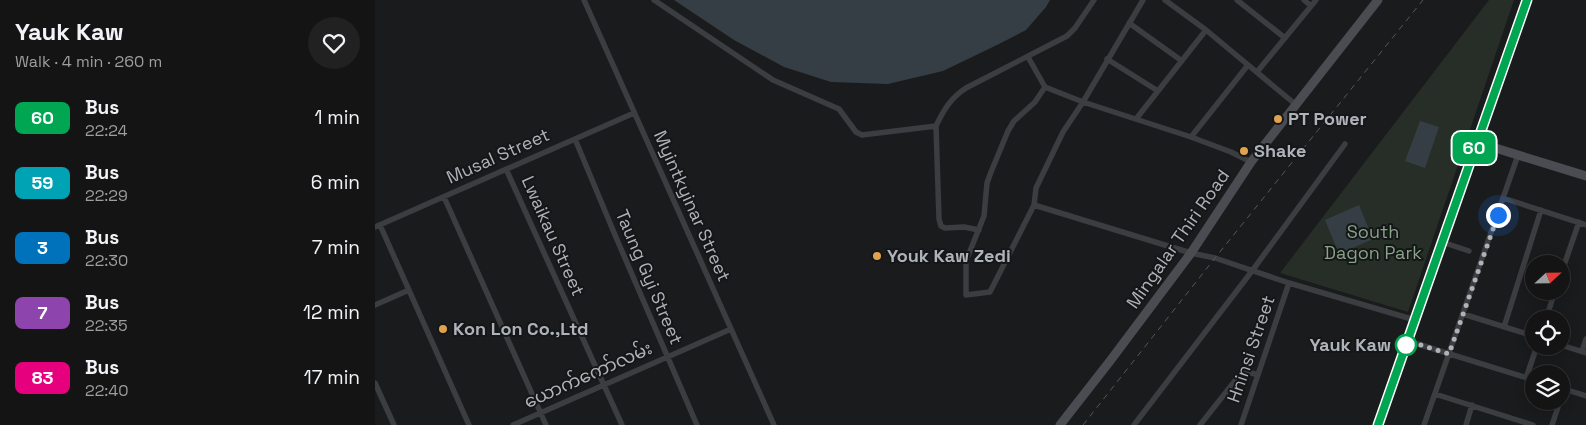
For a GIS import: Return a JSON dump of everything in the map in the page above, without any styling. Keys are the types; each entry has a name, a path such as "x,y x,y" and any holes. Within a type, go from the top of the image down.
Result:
{"street":[{"name":"Myintkyinar Street","path":"584,0 774,425"},
{"path":"654,0 773,80 839,108 856,132 862,135 936,126"},
{"path":"979,230 964,227 945,228 941,226 939,219 936,126 947,105 955,96 1067,36 1075,28 1094,0"},
{"path":"1045,87 1035,102 1014,121 1008,131 987,183 984,216 966,261 966,295 990,292 1034,205 1036,188 1063,132 1083,102 1143,0"},
{"path":"1165,0 1206,30 1295,104"},
{"path":"1237,0 1285,38"},
{"path":"1304,0 1311,6"},
{"path":"1257,72 1316,0"},
{"name":"Mingalar Thiri Road","path":"1060,425 1111,361 1191,253 1251,162 1378,0"},
{"path":"1378,425 1527,0"},
{"path":"1129,23 1182,61"},
{"path":"1137,119 1206,30"},
{"path":"1028,57 1045,87 1083,102 1191,136 1251,162"},
{"path":"1107,59 1158,91"},
{"path":"1191,136 1248,65"},
{"name":"Musal Street","path":"377,226 634,113"},
{"name":"Taung Gyi Street","path":"575,139 666,357 697,425"},
{"path":"1476,142 1586,176"},
{"path":"1134,425 1252,271 1345,144"},
{"path":"1425,425 1518,155"},
{"name":"Lwaikau Street","path":"506,169 622,425"},
{"path":"444,197 546,425"},
{"path":"1503,198 1586,224"},
{"path":"1034,205 1191,253 1215,258 1289,283 1415,320"},
{"path":"1504,327 1541,210"},
{"path":"1568,255 1579,222"},
{"path":"377,226 409,290 469,425"},
{"path":"1442,242 1469,251"},
{"name":"Hninsi Street","path":"1241,425 1289,283"},
{"path":"375,305 409,290"},
{"path":"1463,314 1525,333"},
{"name":"ယောက်ကော်လမ်း","path":"513,425 731,329"},
{"path":"1570,348 1584,352 1586,338"},
{"path":"1408,341 1525,378"},
{"path":"1200,425 1238,377 1248,372 1258,375"},
{"path":"375,383 394,425"},
{"path":"1570,391 1586,396"},
{"path":"1435,394 1533,425"},
{"path":"1466,425 1473,405"},
{"path":"1552,425 1557,410"},
{"path":"1510,425 1512,418"}],"green space":[{"name":"South Dagon Park","path":"1489,0 1514,0 1408,312 1280,273"}],"shaded area":[{"path":"674,0 1050,0 1026,30 943,71 888,84 831,82 784,67 734,40"},
{"path":"1420,121 1439,127 1425,168 1405,161"},
{"path":"1359,205 1373,239 1339,254 1325,220"}],"railway":[{"path":"1083,425 1423,0"}],"bus line":[{"name":"60","path":"1378,425 1527,0"}],"place":[{"name":"PT Power","path":"1278,119"},
{"name":"Shake","path":"1244,151"},
{"name":"Youk Kaw Zedi","path":"877,256"},
{"name":"Kon Lon Co.,Ltd","path":"443,329"},
{"name":"Yauk Kaw","path":"1406,345"}],"route":[{"path":"1406,345 1408,341 1449,354 1498,215"}]}
